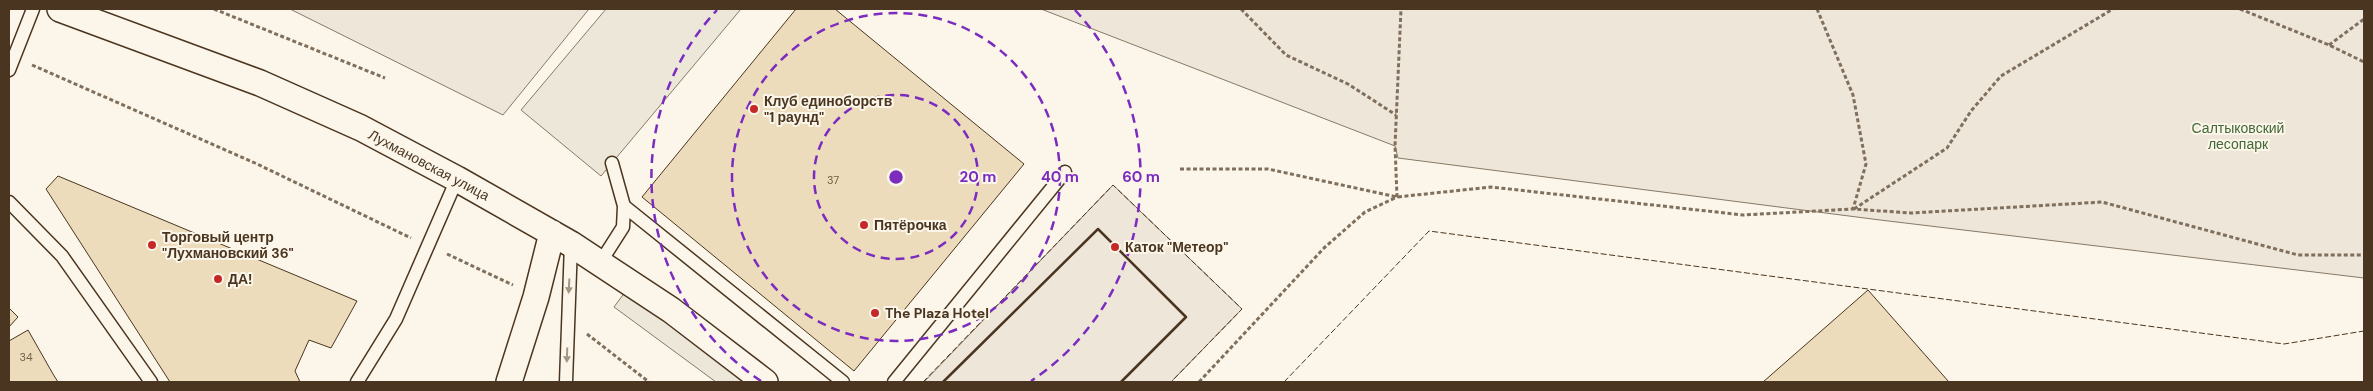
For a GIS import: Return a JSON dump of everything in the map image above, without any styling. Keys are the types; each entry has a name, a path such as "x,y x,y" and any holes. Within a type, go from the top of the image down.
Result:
{"street":[{"name":"Лухмановская улица","path":"60,9 268,87 360,128 457,179 562,238 600,263 671,310 765,382"},
{"path":"509,382 536,297 562,238"}],"lane":[{"path":"11,63 33,9"},
{"path":"600,263 623,227 624,206 612,163"},
{"path":"894,382 1065,172"},
{"path":"357,382 396,319 457,179"},
{"path":"9,202 62,256 150,382"},
{"path":"624,206 843,382"},
{"path":"562,238 568,318 566,382"}],"path":[{"path":"214,9 385,78"},
{"path":"1241,9 1286,55 1348,84 1396,115"},
{"path":"1397,197 1396,115 1401,9"},
{"path":"1817,9 1853,95 1866,164 1853,209"},
{"path":"1853,209 1947,148 1971,111 2002,76 2113,9"},
{"path":"2240,9 2329,45 2364,62"},
{"path":"2329,45 2364,19"},
{"path":"11,63 255,163 471,264 536,297"},
{"path":"1180,169 1268,169 1397,197 1491,187 1743,215 1853,209 1911,213 2102,202 2298,254 2364,255"},
{"path":"1199,382 1324,248 1365,212 1397,197"},
{"path":"568,318 650,382"}],"green space":[{"path":"290,9 589,9 503,115"},
{"name":"Салтыковский лесопарк","path":"1041,9 2364,9 2364,278 1880,220 1398,158 1395,146"},
{"name":"Каток \"Метеор\"","path":"1113,185 1242,309 1171,382 924,382"}],"shaded area":[{"path":"606,9 741,9 601,176 521,110"},
{"path":"631,284 765,382 716,382 614,307"}],"building":[{"path":"796,9 835,9 1024,164 854,371 642,197"},
{"name":"Торговый центр \"Лухмановский 36\"","path":"58,176 357,301 331,348 309,340 295,371 300,382 170,382 46,189"},
{"path":"1868,290 1949,382 1763,382"},
{"path":"9,308 18,317 9,327"},
{"path":"28,330 58,382 9,382 9,341"}],"fence":[{"path":"923,382 1113,185 1242,309 1171,382"},
{"path":"1284,382 1429,231 2284,344 2364,331"}],"wall":[{"path":"943,382 1098,229 1186,317 1121,382"}],"place":[{"name":"Клуб единоборств \"1 раунд\"","path":"754,109"},
{"name":"Пятёрочка","path":"864,225"},
{"name":"Торговый центр \"Лухмановский 36\"","path":"152,245"},
{"name":"Каток \"Метеор\"","path":"1115,247"},
{"name":"ДА!","path":"218,279"},
{"name":"The Plaza Hotel","path":"875,313"}]}
